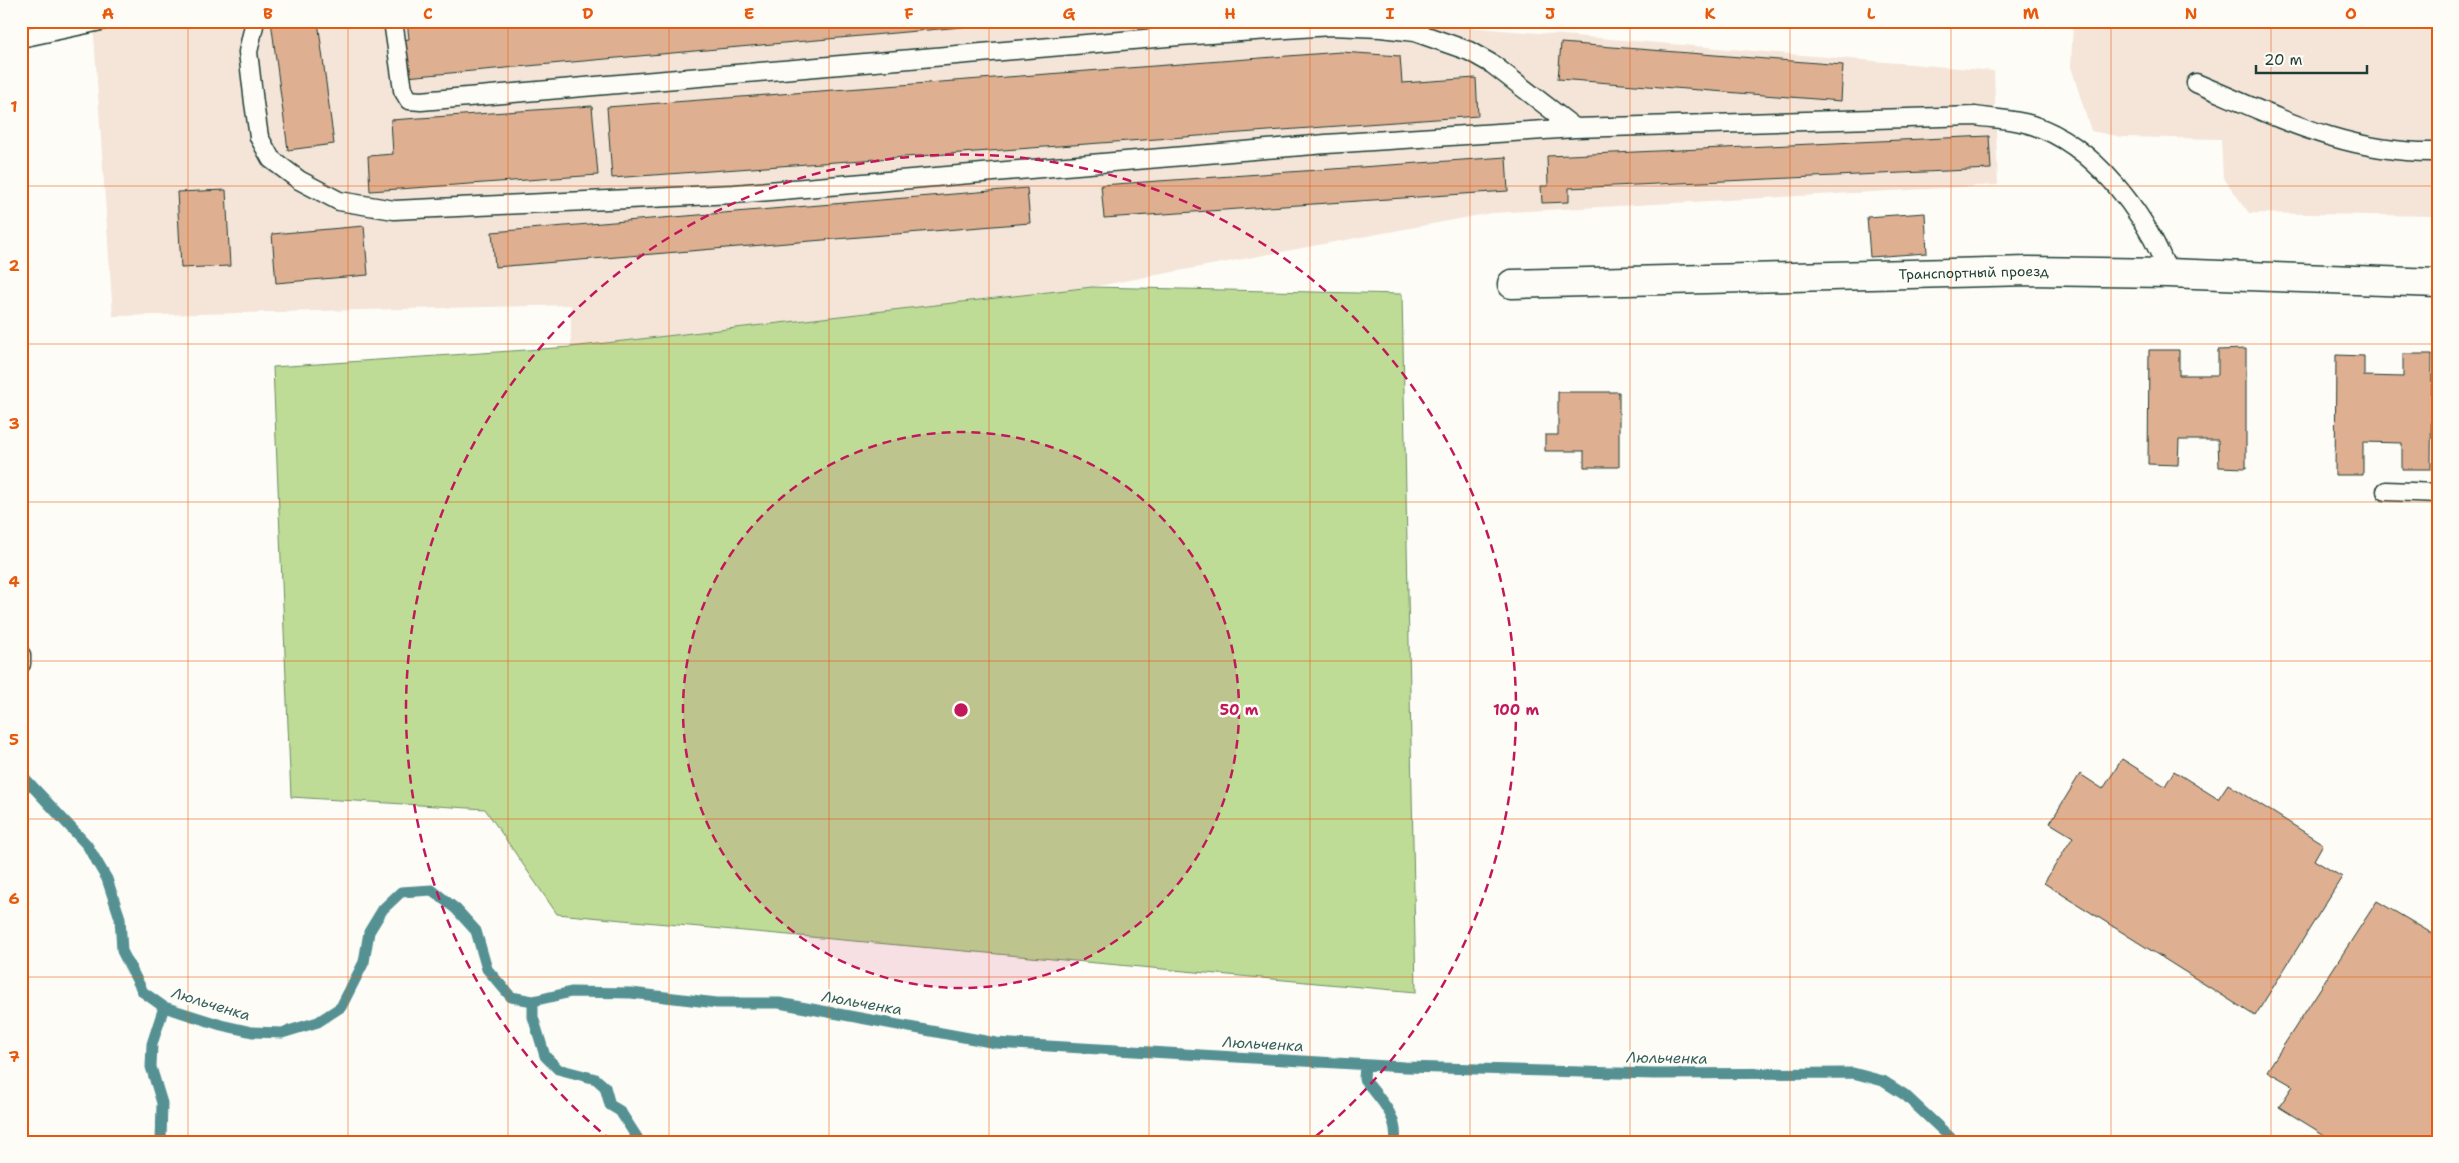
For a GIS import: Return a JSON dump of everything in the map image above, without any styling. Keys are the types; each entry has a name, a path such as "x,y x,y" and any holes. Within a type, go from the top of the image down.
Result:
{"street":[{"name":"Транспортный проезд","path":"1512,284 2029,271 2168,273 2438,283"}],"lane":[{"path":"21,38 101,21"},
{"path":"255,21 248,52 252,86 259,136 272,159 299,180 339,201 394,210 734,194 1326,144 1575,128 1975,116 2032,125 2068,142 2122,193 2159,249 2168,273"},
{"path":"393,21 403,90 409,100 422,101 1178,36 1331,26 1381,28 1415,32 1469,51 1492,64 1575,128"},
{"path":"1156,21 1178,36"},
{"path":"2196,83 2335,140 2376,149 2438,152"},
{"path":"2386,491 2438,493"},
{"path":"21,654 21,664"}],"shaded area":[{"path":"93,21 1394,21 1994,71 1998,185 1491,213 1092,287 571,347 571,305 113,316"},
{"path":"2073,21 2438,21 2438,216 2249,213 2223,177 2221,139 2122,137 2091,131 2071,67"}],"green space":[{"path":"1092,287 1402,294 1416,992 557,914 485,809 291,797 273,367 571,347"}],"building":[{"path":"271,21 318,21 334,144 288,150"},
{"path":"407,21 1028,21 406,77 403,40 409,39"},
{"path":"1561,43 1843,65 1841,101 1558,79"},
{"path":"1341,52 1400,56 1402,83 1476,78 1478,116 612,178 607,107"},
{"path":"592,106 598,175 370,191 368,156 393,154 391,120"},
{"path":"1989,136 1991,169 1569,188 1569,202 1542,203 1541,186 1548,186 1547,156"},
{"path":"1506,157 1508,191 1104,218 1101,185"},
{"path":"1027,188 1030,223 495,267 492,232"},
{"path":"226,190 230,266 181,268 177,192"},
{"path":"1925,213 1927,253 1870,257 1867,217"},
{"path":"364,226 368,275 276,283 272,234"},
{"path":"2246,349 2246,468 2219,467 2218,440 2179,440 2178,465 2148,464 2149,350 2179,350 2179,375 2218,375 2218,350"},
{"path":"2403,354 2432,354 2431,469 2402,469 2402,443 2363,442 2363,475 2335,475 2336,355 2364,356 2364,376 2403,377"},
{"path":"1558,392 1619,392 1619,467 1584,467 1584,451 1545,451 1545,435 1558,435"},
{"path":"2122,759 2165,786 2174,771 2218,799 2228,784 2323,844 2314,860 2342,877 2255,1016 2044,883 2073,837 2050,823 2080,774 2103,789"},
{"path":"2377,901 2438,937 2438,1142 2336,1142 2279,1107 2293,1086 2267,1071"}],"waterway":[{"name":"Люльченка","path":"21,774 87,845 107,879 120,918 122,951 143,992 164,1007 221,1025 252,1032 282,1033 318,1022 341,1007 364,962 369,932 383,909 401,892 432,890 456,909 476,931 487,969 511,997 533,1001 571,992 631,993 717,1003 779,1003 996,1043 1405,1067 1654,1074 1853,1073 1883,1081 1905,1095 1955,1142"},
{"path":"533,1001 533,1017 545,1056 558,1069 596,1079 605,1087 610,1105 620,1111 640,1142"},
{"path":"161,1142 162,1103 151,1067 152,1044 164,1007"},
{"path":"1365,1065 1364,1079 1391,1116 1394,1124 1395,1142"}]}
